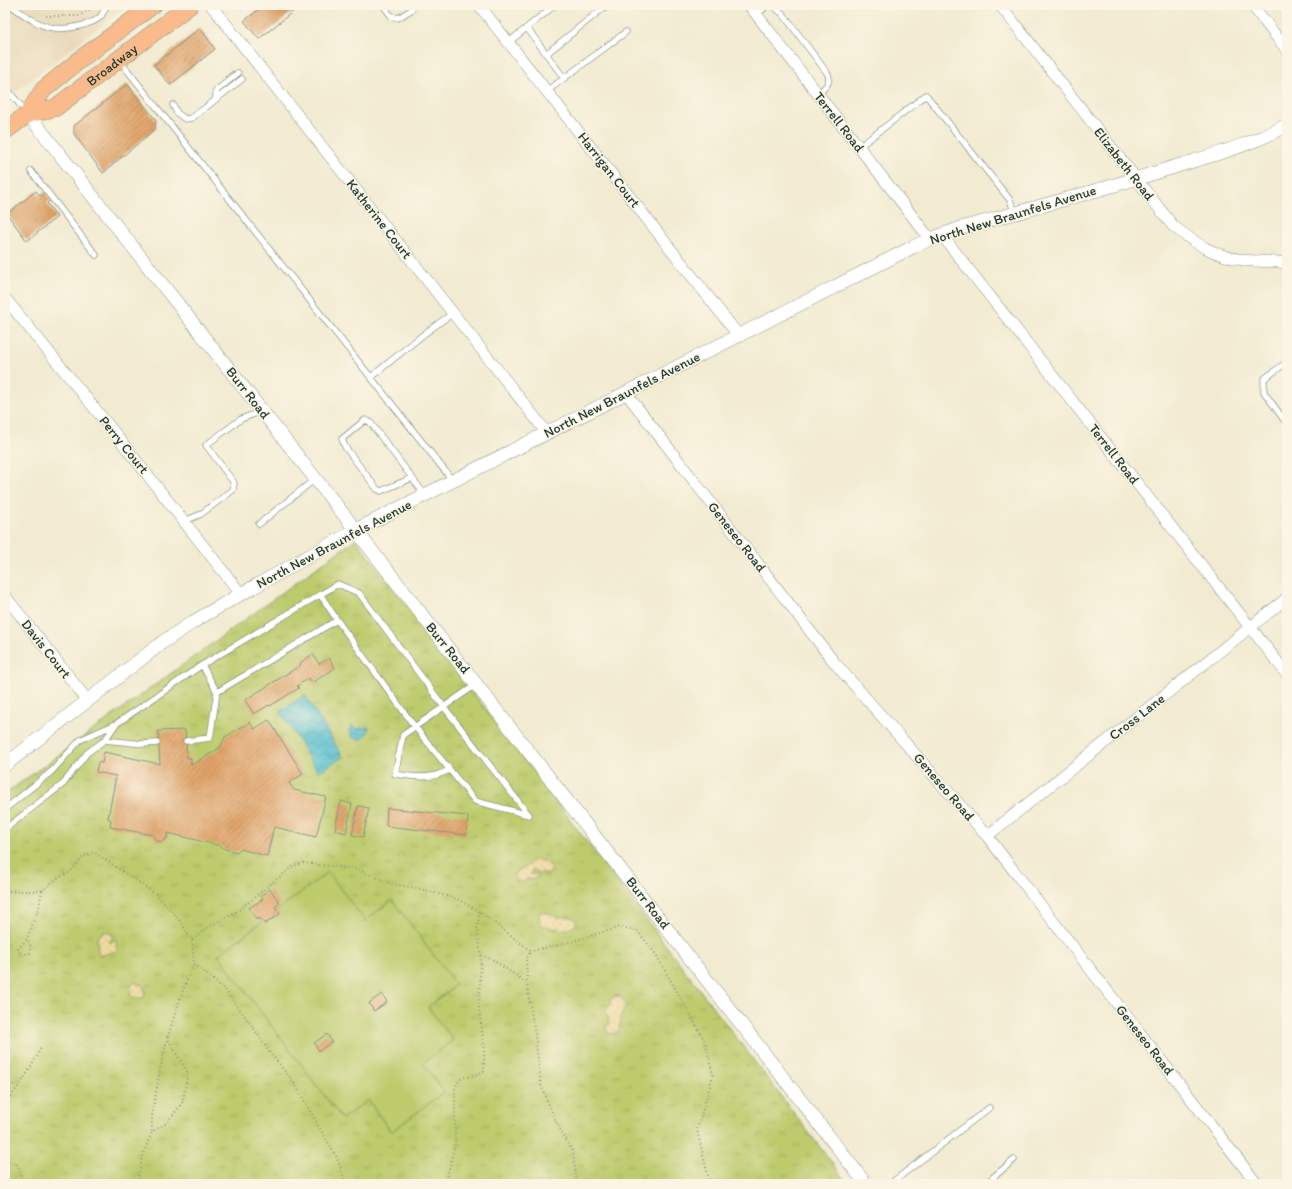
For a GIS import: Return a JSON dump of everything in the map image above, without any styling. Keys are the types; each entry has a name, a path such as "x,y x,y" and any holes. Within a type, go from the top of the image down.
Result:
{"main road":[{"name":"Broadway","path":"5,131 28,114 43,90 82,58 153,5"},
{"name":"Broadway","path":"28,114 55,108 190,5"}],"street":[{"name":"Katherine Court","path":"211,5 547,433"},
{"name":"Harrigan Court","path":"479,5 739,336"},
{"name":"Terrell Road","path":"749,5 859,147 936,237 1287,674"},
{"name":"Elizabeth Road","path":"1000,5 1174,226 1196,243 1217,254 1244,260 1287,263"},
{"path":"1252,5 1287,50"},
{"name":"Burr Road","path":"28,114 477,684 866,1184"},
{"name":"North New Braunfels Avenue","path":"5,764 163,642 193,622 241,594 356,530 936,237 1136,179 1247,144 1271,134 1287,125"},
{"name":"Perry Court","path":"5,298 185,521 241,594"},
{"name":"Geneseo Road","path":"626,393 834,662 987,836 1257,1184"},
{"name":"Davis Court","path":"5,596 88,701"},
{"name":"Cross Lane","path":"987,836 1287,598"}],"lane":[{"path":"5,13 10,5 40,23 54,28 72,27 88,24 100,17 107,5"},
{"path":"383,5 391,16 398,18 404,16 414,5"},
{"path":"509,42 555,5"},
{"path":"546,54 606,5"},
{"path":"756,15 768,5 772,5 782,14 828,74 830,79 827,85 818,94"},
{"path":"527,28 564,78"},
{"path":"547,91 626,32"},
{"path":"119,59 453,481"},
{"path":"216,99 216,91 238,73"},
{"path":"173,105 177,113 185,118 192,118 242,79"},
{"path":"5,90 10,93 28,114"},
{"path":"859,147 926,95 1010,200 1015,213"},
{"path":"31,171 96,255"},
{"path":"371,377 424,334 453,313"},
{"path":"1287,362 1264,379 1264,392 1287,424"},
{"path":"185,521 201,514 233,490 234,483 206,445 241,419 262,411"},
{"path":"412,478 381,491 345,448 342,439 365,420 370,422 425,495"},
{"path":"258,524 316,479"},
{"path":"5,809 52,771 80,740 116,724 202,665 320,594 338,584 359,593 444,706 529,815 475,802 415,727 337,620 320,594"},
{"path":"217,692 337,620"},
{"path":"186,741 210,738 217,692 202,665"},
{"path":"449,770 438,776 419,777 395,774 403,735 477,684"},
{"path":"5,829 63,784 87,753 105,740 116,724"},
{"path":"105,740 143,744 157,743"},
{"path":"890,1184 989,1108"},
{"path":"985,1184 1014,1160"}],"path":[{"path":"41,14 47,16 78,16 94,5"},
{"path":"27,939 30,946 30,953 21,955 18,949 27,939 39,906 42,891 56,879 70,872 84,856 94,852 157,895 178,918 192,940 194,963 181,994 167,1036 151,1115 152,1132 143,1154 136,1184"},
{"path":"192,940 210,926 239,910 293,866 304,863 357,869 392,884 417,888 457,899 480,912 531,951"},
{"path":"5,891 42,891"},
{"path":"444,1184 455,1143 455,1088 459,1080 466,1076 474,1076 484,1071 484,1046 479,1008 481,955 477,928 480,912"},
{"path":"577,1184 573,1152 557,1124 541,1085 527,986 526,959 531,951 563,944 620,927 637,930 655,953 704,1041 713,1076 697,1130 710,1184"},
{"path":"481,955 493,960 521,979 527,986"},
{"path":"194,963 202,968 225,990 252,1024 270,1053 293,1081 337,1158 346,1184"},
{"path":"152,1132 165,1124 182,1104 188,1073 167,1036"},
{"path":"5,1103 21,1083 41,1047"},
{"path":"5,1086 21,1083"},
{"path":"5,1160 18,1166 23,1180 20,1184"}],"shaded area":[{"path":"5,5 127,5 5,100"}],"green space":[{"path":"356,539 848,1184 5,1184 5,794"},
{"path":"328,872 365,921 392,900 456,985 428,1007 453,1040 423,1063 444,1092 391,1132 368,1100 342,1119 218,955"}],"sand":[{"path":"534,859 547,862 552,869 551,872 546,875 542,872 540,873 532,870 531,874 538,875 538,878 527,879 524,882 516,881 514,876 516,871 526,867"},
{"path":"540,912 554,915 557,918 571,918 576,920 576,925 568,929 564,929 541,925 539,917"},
{"path":"104,931 110,932 113,937 109,942 110,943 116,940 117,951 100,955 98,952 97,937"},
{"path":"136,982 138,985 142,984 145,990 144,997 137,998 130,995 131,985"},
{"path":"615,996 621,997 625,1008 621,1018 619,1031 611,1034 607,1032 606,1026 609,1024 606,1010 611,1005 610,999"}],"water":[{"path":"305,695 343,757 318,772 280,711"},
{"path":"351,726 356,729 369,727 365,736 360,740 357,740 351,735 349,730"}],"building":[{"path":"264,5 301,5 259,39 244,21"},
{"path":"200,28 215,49 170,85 154,65"},
{"path":"233,71 240,80 232,87 225,77"},
{"path":"127,84 156,120 155,129 103,173 74,134 74,126"},
{"path":"36,191 40,196 45,192 51,200 47,203 57,217 27,241 7,214"},
{"path":"313,654 319,664 329,658 335,668 312,683 309,678 297,686 299,688 254,714 245,700 301,665 300,663"},
{"path":"269,720 303,774 289,783 294,790 326,797 316,837 274,827 267,856 240,849 237,852 225,849 221,846 168,833 167,838 162,842 156,841 153,835 110,827 111,820 108,818 116,776 96,772 98,762 102,763 104,752 160,764 158,731 185,730 187,758 191,758 191,765 220,748 225,737 250,722 254,729"},
{"path":"341,801 352,804 346,833 335,830"},
{"path":"358,806 369,808 363,837 352,835"},
{"path":"387,808 468,816 466,835 386,826"},
{"path":"270,889 280,903 275,907 280,914 265,924 260,918 257,920 249,908 263,899 261,896"},
{"path":"382,994 387,1002 374,1011 369,1003"},
{"path":"327,1034 332,1042 319,1051 314,1043"}]}
